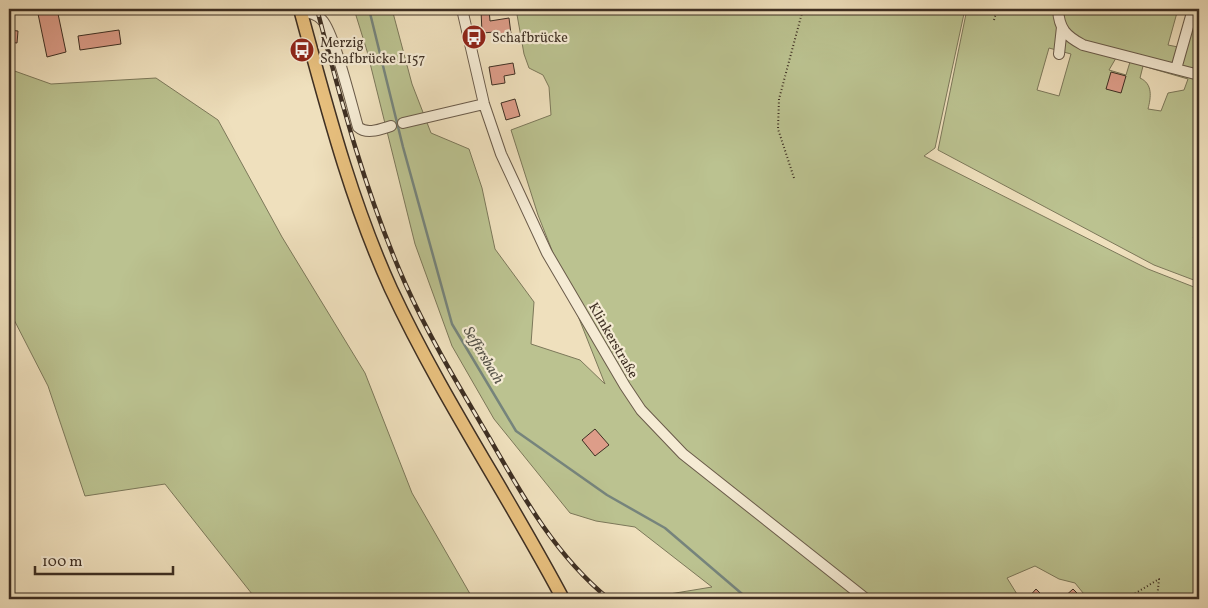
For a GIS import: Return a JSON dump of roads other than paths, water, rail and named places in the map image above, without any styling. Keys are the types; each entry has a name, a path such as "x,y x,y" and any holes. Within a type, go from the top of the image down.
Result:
{"main road":[{"path":"301,10 347,175 392,290 427,359 563,599"}],"street":[{"name":"Klinkerstraße","path":"462,9 484,104 501,154 547,253 641,410 683,454 866,599"},
{"path":"1058,9 1058,22 1069,37 1084,45 1199,76"},
{"path":"1176,69 1192,9"},
{"path":"301,10 323,20 331,38 358,127 362,131 370,131 391,126"},
{"path":"1059,54 1062,27"},
{"path":"403,123 484,104"}],"waterway":[{"name":"Seffersbach","path":"369,9 403,147 452,324 516,431 607,495 665,528 748,599"}],"railway":[{"path":"317,9 366,182 391,250 414,303 445,362 528,504 573,564 609,599"}],"place":[{"name":"Schafbrücke","path":"474,37"},
{"name":"Merzig Schafbrücke L157","path":"302,50"}]}
